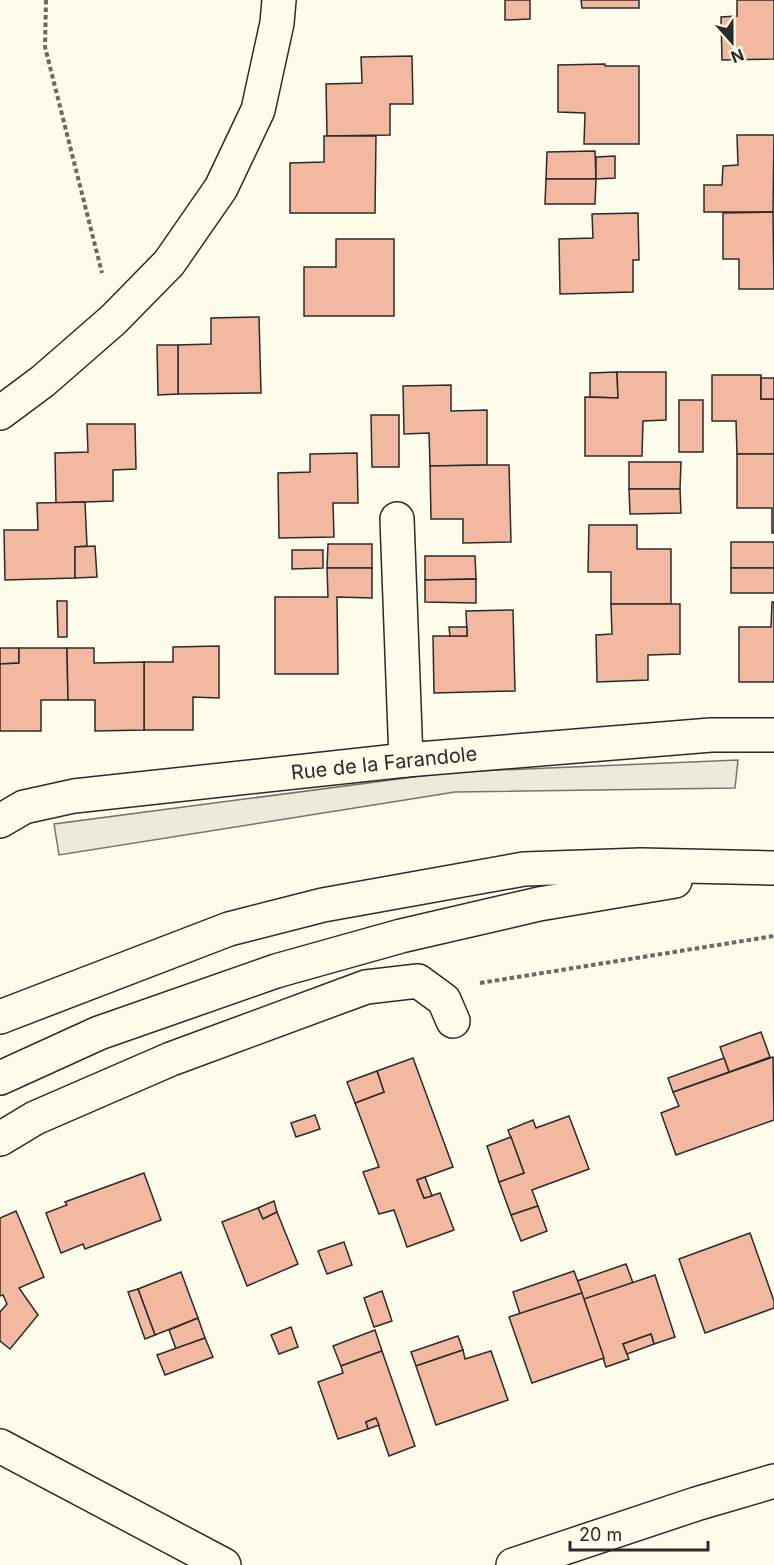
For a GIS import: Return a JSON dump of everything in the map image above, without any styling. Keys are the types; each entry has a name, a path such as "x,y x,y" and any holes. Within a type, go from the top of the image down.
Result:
{"street":[{"path":"0,413 43,381 113,320 169,263 221,188 258,110 277,23 279,0"},
{"path":"397,519 406,760"},
{"name":"Rue de la Farandole","path":"0,821 24,807 74,796 406,760 711,735 774,735"},
{"path":"0,1017 229,929 323,905 524,869 641,865 762,868"},
{"path":"0,1078 99,1032 276,971 401,936 539,904 762,868"},
{"path":"0,1138 35,1118 171,1059 366,987 418,981 444,1000 453,1021"},
{"path":"0,1446 224,1565"},
{"path":"513,1565 696,1504 774,1481"}],"path":[{"path":"46,0 45,47 113,320"},
{"path":"432,991 774,936"}],"shaded area":[{"path":"738,760 735,788 455,792 59,855 54,824 452,772"}],"building":[{"path":"505,0 530,0 530,19 505,20"},
{"path":"581,0 639,0 639,8 582,8"},
{"path":"737,0 774,0 774,59 722,60 721,17 737,16"},
{"path":"412,56 413,104 390,104 390,135 327,136 326,84 362,83 361,57"},
{"path":"605,64 605,66 639,66 639,144 584,144 585,113 558,112 558,65"},
{"path":"737,135 774,135 773,212 704,212 704,185 722,185 723,166 738,165"},
{"path":"324,136 376,136 375,213 290,213 290,163 324,162"},
{"path":"595,151 596,179 546,179 547,152"},
{"path":"615,156 615,178 596,179 596,157"},
{"path":"546,179 596,179 595,204 545,204"},
{"path":"773,212 774,289 739,289 739,259 723,259 723,213"},
{"path":"638,213 639,260 633,260 633,292 560,294 559,239 593,238 592,214"},
{"path":"336,239 394,239 394,316 304,316 304,267 336,267"},
{"path":"259,317 261,393 178,394 178,345 211,344 211,318"},
{"path":"157,345 178,345 178,394 158,395"},
{"path":"617,372 618,398 590,397 590,373"},
{"path":"617,372 666,372 666,420 643,421 642,456 585,456 585,397 618,398"},
{"path":"712,375 761,375 761,399 774,399 774,454 737,454 736,421 712,421"},
{"path":"761,378 774,378 774,399 761,399"},
{"path":"451,385 451,411 487,410 487,465 430,466 429,433 404,434 403,386"},
{"path":"679,400 703,400 703,452 679,452"},
{"path":"371,415 399,415 399,467 372,467"},
{"path":"87,424 135,424 136,469 113,470 113,501 56,503 55,453 88,452"},
{"path":"357,453 358,503 333,503 334,537 279,538 278,473 310,472 310,454"},
{"path":"737,454 774,454 774,533 772,533 772,508 737,508"},
{"path":"629,462 681,462 680,489 629,489"},
{"path":"509,465 511,542 463,543 463,519 431,519 430,466"},
{"path":"629,489 680,489 681,513 630,514"},
{"path":"85,502 87,546 75,547 75,578 5,580 4,530 38,530 37,503"},
{"path":"589,525 637,525 637,549 671,549 671,604 611,604 611,572 588,572"},
{"path":"731,542 774,542 774,568 731,568"},
{"path":"328,544 372,544 372,568 327,568"},
{"path":"95,546 97,577 75,578 75,547"},
{"path":"292,550 323,550 323,568 292,569"},
{"path":"425,556 475,556 476,579 425,580"},
{"path":"327,568 372,568 372,598 337,597 338,674 275,674 275,597 328,597"},
{"path":"731,568 774,568 774,593 731,593"},
{"path":"476,579 476,603 425,602 425,580"},
{"path":"57,601 67,601 67,637 58,637"},
{"path":"772,602 774,602 774,682 739,682 739,627 771,627"},
{"path":"611,604 680,604 680,654 648,655 648,680 597,682 596,635 612,634"},
{"path":"513,610 515,691 434,693 433,636 467,636 466,611"},
{"path":"449,627 467,627 467,636 450,636"},
{"path":"219,646 219,698 193,697 193,730 144,730 144,662 173,662 173,647"},
{"path":"0,648 19,648 19,663 0,664"},
{"path":"19,648 67,648 68,700 41,700 41,731 0,731 0,664 19,663"},
{"path":"67,648 94,648 94,663 144,662 144,730 95,731 95,700 68,700"},
{"path":"761,1032 770,1057 729,1072 720,1047"},
{"path":"773,1057 774,1120 676,1155 661,1113 679,1106 673,1092"},
{"path":"413,1058 453,1167 417,1180 424,1198 440,1193 454,1230 407,1247 394,1210 379,1214 363,1172 379,1167 355,1103 384,1092 377,1071"},
{"path":"724,1058 729,1072 673,1092 668,1078"},
{"path":"377,1071 384,1092 355,1103 347,1082"},
{"path":"315,1115 320,1129 296,1137 291,1123"},
{"path":"569,1116 589,1169 532,1190 538,1206 511,1215 499,1182 524,1173 508,1130 533,1120 536,1128"},
{"path":"511,1137 524,1173 499,1182 487,1146"},
{"path":"144,1173 161,1220 85,1249 83,1244 61,1253 46,1213 67,1205 65,1202"},
{"path":"425,1177 432,1196 424,1198 417,1180"},
{"path":"274,1201 277,1212 263,1219 258,1208"},
{"path":"538,1206 547,1231 521,1241 511,1215"},
{"path":"258,1208 263,1219 277,1212 298,1264 247,1286 222,1222"},
{"path":"16,1211 44,1277 19,1288 38,1315 10,1349 0,1341 0,1312 7,1304 3,1295 0,1296 0,1218"},
{"path":"750,1233 774,1301 774,1308 705,1333 679,1259"},
{"path":"344,1242 352,1265 327,1274 318,1251"},
{"path":"626,1264 633,1283 584,1300 577,1281"},
{"path":"574,1271 582,1293 520,1314 513,1292"},
{"path":"181,1272 198,1318 155,1335 138,1289"},
{"path":"655,1275 675,1337 654,1344 651,1334 623,1344 629,1359 606,1367 584,1299"},
{"path":"138,1289 155,1335 145,1339 128,1292"},
{"path":"382,1291 392,1321 374,1327 364,1298"},
{"path":"582,1293 604,1358 532,1383 509,1317"},
{"path":"198,1318 205,1338 176,1349 169,1330"},
{"path":"291,1327 298,1347 279,1354 271,1335"},
{"path":"375,1330 382,1351 341,1366 333,1346"},
{"path":"651,1334 654,1344 627,1354 623,1344"},
{"path":"458,1336 463,1350 416,1366 411,1352"},
{"path":"205,1338 213,1357 165,1375 157,1355"},
{"path":"463,1350 465,1359 491,1351 508,1400 436,1425 416,1366"},
{"path":"382,1351 415,1446 389,1456 376,1418 366,1422 368,1429 338,1439 318,1382 343,1373 341,1366"},
{"path":"376,1418 379,1425 368,1429 366,1422"}]}
